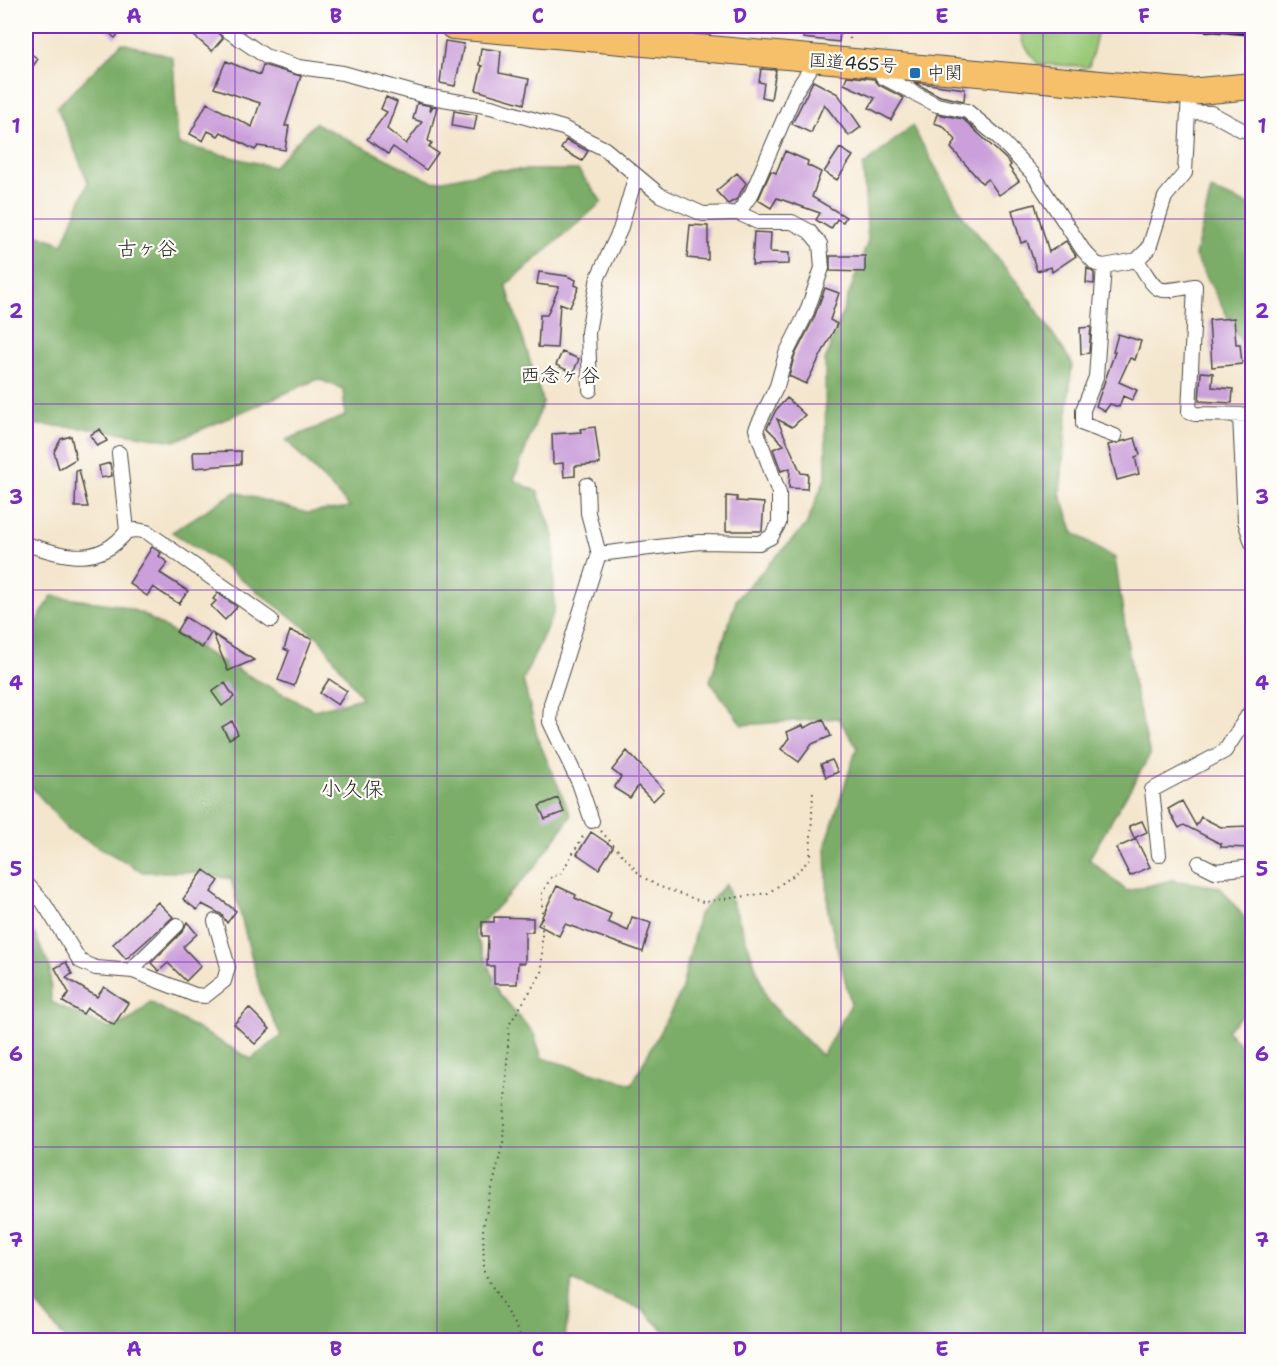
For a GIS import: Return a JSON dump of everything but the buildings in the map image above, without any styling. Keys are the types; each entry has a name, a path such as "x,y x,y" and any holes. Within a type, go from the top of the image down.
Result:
{"highway":[{"name":"国道465号","path":"453,26 878,64 1190,102 1252,86"}],"street":[{"path":"221,26 265,56 298,67 343,73 425,96 491,107 563,128 605,149 660,195 703,214 738,213 758,222 792,222 809,231 820,244 822,268 806,314 786,354 777,386 756,429 779,493 779,523 771,537 759,543 700,542 599,554"},
{"path":"738,213 752,193 796,92 816,60"},
{"path":"878,64 884,77 937,105 967,111 998,137 1033,174 1083,250 1096,264 1104,266 1137,260 1149,248 1165,197 1185,173 1190,102 1242,130 1252,132"},
{"path":"590,390 588,332 598,277 620,230 636,175"},
{"path":"1137,260 1155,289 1163,291 1195,286 1189,411 1246,415 1245,521 1252,543"},
{"path":"1104,266 1096,377 1083,410 1083,424 1115,436"},
{"path":"26,544 58,554 100,554 116,545 127,531 119,453"},
{"path":"587,485 588,513 599,554 551,704 550,722 579,783 592,821"},
{"path":"127,531 147,532 271,620"},
{"path":"1159,855 1152,790 1225,751 1252,709"},
{"path":"1199,863 1215,871 1252,867"},
{"path":"26,883 43,902 80,961 96,968 133,972 195,995 205,996 224,981 228,967 215,921"},
{"path":"133,972 136,965 177,925"}],"path":[{"path":"523,1341 484,1272 483,1227 503,1142 509,1025 542,972 542,893 552,876 560,875 592,821 641,876 658,886 703,902 768,893 794,875 810,859 813,792"}],"green space":[{"path":"1019,26 1099,26 1089,67 1038,64 1023,43"},
{"path":"122,43 173,57 178,144 273,167 315,123 433,182 493,170 578,170 602,202 506,285 543,402 514,480 538,492 554,536 554,612 523,680 538,739 571,816 535,867 474,931 500,994 534,1034 542,1058 632,1084 681,992 699,914 726,884 768,1001 822,1056 851,1004 828,912 826,844 857,747 838,718 742,725 710,681 737,598 806,525 826,476 825,361 868,241 863,166 912,126 963,216 1025,292 1072,363 1060,493 1074,533 1115,558 1134,687 1150,755 1089,859 1127,891 1172,880 1220,887 1252,927 1252,1006 1227,1030 1241,1046 1252,1045 1252,1340 674,1340 643,1310 572,1281 565,1338 567,1340 66,1340 26,1292 26,935 34,933 50,968 51,1002 110,1029 133,1018 150,1002 251,1059 281,1036 261,993 231,879 190,872 143,872 68,830 30,785 26,772 26,635 52,596 118,605 141,613 217,659 314,710 362,698 320,639 217,561 172,532 235,492 307,513 350,507 286,440 345,416 343,389 318,379 175,441 97,429 26,424 26,230 63,244 88,182 57,107"},
{"path":"1211,190 1252,206 1252,362 1195,256"}],"railway":[{"path":"1159,26 1252,34"}],"place":[{"name":"中関","path":"915,73"}],"district":[{"name":"古ヶ谷","path":"147,248"},
{"name":"西念ヶ谷","path":"560,375"},
{"name":"小久保","path":"352,789"}]}
